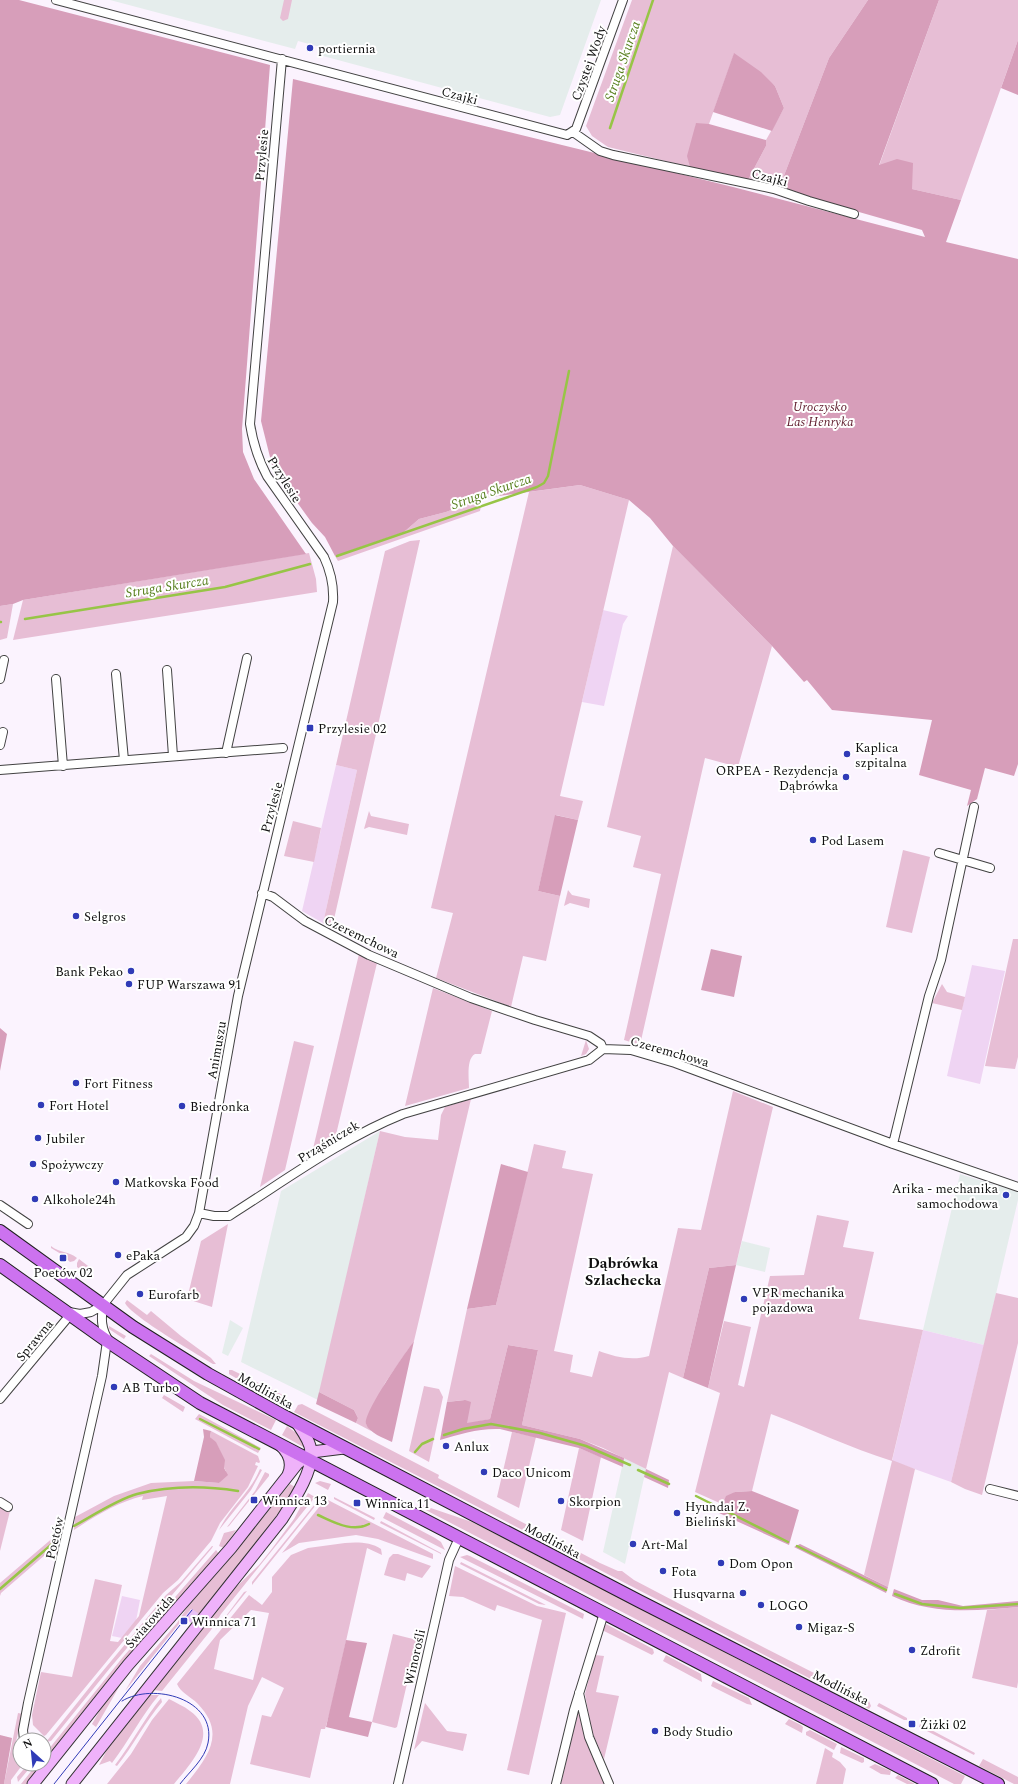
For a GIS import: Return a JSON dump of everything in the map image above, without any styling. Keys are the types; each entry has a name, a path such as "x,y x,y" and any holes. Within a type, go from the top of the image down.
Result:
{"main road":[{"name":"Modlińska","path":"0,1231 133,1327 208,1374 297,1424 998,1784"},
{"path":"0,1265 110,1343 200,1404 280,1445 309,1457 333,1473 932,1784"}],"street":[{"name":"Czajki","path":"56,0 563,134 567,135 573,132 600,151 613,155 774,189 808,202 854,214"},
{"name":"Czystej Wody","path":"573,132 578,126 623,0"},
{"name":"Przylesie","path":"262,893 333,602 334,587 330,570 324,557 267,476 259,461 253,442 250,424 282,60"},
{"path":"226,753 247,658"},
{"path":"0,680 4,660"},
{"path":"166,670 173,756"},
{"path":"116,674 124,760"},
{"path":"56,679 63,766"},
{"path":"0,745 3,732"},
{"path":"0,770 283,748"},
{"path":"893,1144 929,996 941,960 974,807"},
{"path":"940,853 990,868"},
{"name":"Czeremchowa","path":"262,893 273,897 305,921 369,955 472,998 523,1016 589,1036 601,1044 603,1049 631,1050 675,1063 893,1144 1018,1187"},
{"name":"Animuszu","path":"199,1213 238,996 262,893"},
{"name":"Prząśniczek","path":"199,1213 214,1216 229,1216 357,1136 390,1120 409,1113 589,1060 603,1049"},
{"path":"0,1205 28,1224"},
{"path":"67,1313 80,1314 91,1312 103,1305 127,1275 186,1237 194,1226 199,1213"},
{"path":"103,1305 101,1320 104,1333 110,1343"},
{"name":"Sprawna","path":"0,1399 67,1313"},
{"name":"Poetów","path":"23,1732 28,1703 110,1343"},
{"path":"297,1424 308,1440 309,1457 301,1486"},
{"path":"280,1445 285,1450 290,1461 290,1468 287,1478"},
{"path":"309,1457 344,1448"},
{"name":"Światowida","path":"33,1784 128,1665 231,1548 287,1478 309,1457"},
{"path":"72,1784 274,1530 301,1486 309,1477 318,1472 324,1471 333,1473"},
{"path":"990,1490 1018,1496"},
{"path":"0,1502 8,1507"},
{"name":"Winorośli","path":"398,1784 449,1560 459,1538"},
{"path":"556,1784 579,1693 604,1613"},
{"path":"579,1693 590,1737 608,1784"}],"shaded area":[{"path":"110,0 601,0 560,115 550,117 323,56 325,46 324,48 298,41 295,49"},
{"path":"284,0 292,0 288,19 283,21 280,18"},
{"path":"632,0 868,0 829,58 780,186 748,180 766,146 766,140 784,108 775,86 734,54 709,124 696,124 690,167 608,147 592,136 586,126"},
{"path":"939,0 1018,0 1018,40 961,200 912,189 879,166"},
{"path":"580,485 629,500 560,796 583,801 578,820 556,815 538,891 560,896 546,961 523,956 511,1007 436,978 453,913 431,908 529,492"},
{"path":"483,498 480,511 338,561 335,556 404,532 419,519 446,512"},
{"path":"420,540 332,928 323,923 357,770 336,765 385,551 410,541"},
{"path":"673,546 772,646 738,767 705,758 640,1045 624,1040 661,874 633,867 641,836 607,827"},
{"path":"309,553 316,579 317,592 13,640 23,600"},
{"path":"13,604 7,638 0,640 0,606"},
{"path":"603,610 628,616 623,624 604,706 582,702"},
{"path":"336,765 357,770 323,923 302,911"},
{"path":"369,811 371,816 409,824 407,835 369,827 364,829"},
{"path":"293,821 321,828 314,862 284,856"},
{"path":"903,850 930,857 912,933 886,927"},
{"path":"568,890 572,895 590,899 589,908 570,903 564,906"},
{"path":"1013,939 1018,939 1018,1057 1015,1069 985,1066"},
{"path":"359,954 377,963 334,1143 312,1153"},
{"path":"972,965 1005,971 980,1084 947,1076"},
{"path":"942,984 947,992 965,997 962,1010 932,1003"},
{"path":"433,988 492,1011 481,1054 475,1054 470,1060 469,1088 405,1106"},
{"path":"586,1040 589,1049 586,1054 581,1056"},
{"path":"294,1041 314,1046 285,1170 260,1187"},
{"path":"733,1091 773,1107 736,1265 709,1268 683,1378 669,1372 646,1469 603,1448 580,1439 522,1425 538,1350 508,1345 490,1419 467,1424 464,1400 447,1402 467,1309 496,1305 534,1144 566,1151 562,1168 593,1174 554,1351 573,1355 570,1372 592,1377 599,1351 624,1358 649,1356 678,1228 701,1230"},
{"path":"471,1099 414,1341 385,1383 366,1424 371,1431 356,1423 358,1418 354,1410 319,1392 380,1131 405,1137 438,1140 441,1115 445,1107"},
{"path":"380,1131 318,1400 241,1362 281,1191"},
{"path":"960,1174 1018,1192 1018,1200 984,1345 923,1330"},
{"path":"817,1215 849,1221 843,1247 874,1252 859,1319 923,1330 892,1460 915,1469 888,1587 864,1575 892,1461 771,1414 752,1491 735,1492 724,1505 695,1492 720,1393 708,1388 724,1321 751,1327 738,1385 744,1387 770,1276 804,1275"},
{"path":"228,1224 212,1307 187,1299 201,1241"},
{"path":"742,1241 770,1248 765,1272 736,1265"},
{"path":"51,1246 77,1258 70,1262 51,1248"},
{"path":"79,1259 92,1269 88,1275 77,1267"},
{"path":"996,1293 1018,1298 1018,1343 982,1495 951,1482"},
{"path":"127,1300 147,1315 151,1311 211,1358 216,1364 213,1364 180,1344 139,1317 125,1303"},
{"path":"230,1320 243,1328 228,1356 222,1353"},
{"path":"109,1326 126,1336 124,1339 109,1329"},
{"path":"923,1330 984,1345 951,1482 892,1461"},
{"path":"151,1354 194,1381 276,1420 271,1430 223,1405 149,1356"},
{"path":"229,1370 232,1370 287,1397 283,1406 229,1374"},
{"path":"424,1386 439,1389 443,1397 429,1462 409,1451"},
{"path":"164,1395 185,1407 183,1412 162,1398"},
{"path":"302,1404 439,1475 438,1478 600,1563 618,1571 622,1571 634,1580 869,1701 871,1706 869,1709 294,1412 298,1405"},
{"path":"199,1414 261,1448 258,1453 195,1419"},
{"path":"287,1426 300,1436 305,1448 282,1435"},
{"path":"211,1431 258,1456 260,1462 256,1462 255,1465 258,1466 248,1487 220,1523 211,1541 178,1580 163,1593 48,1732 40,1732 33,1725 32,1715 41,1672 72,1677 95,1579 122,1585 110,1641 118,1642 139,1616 167,1496 142,1500 143,1496 125,1502 98,1515 74,1530 75,1517 114,1496 151,1483 194,1481 219,1483 226,1471 219,1449 210,1437"},
{"path":"512,1432 536,1437 519,1508 497,1497"},
{"path":"579,1448 601,1457 583,1541 561,1530"},
{"path":"624,1458 646,1469 625,1564 603,1552"},
{"path":"260,1469 262,1470 251,1490 219,1530 251,1485"},
{"path":"265,1472 269,1474 269,1476 227,1527 255,1491"},
{"path":"320,1481 331,1484 328,1490 315,1483"},
{"path":"290,1484 295,1487 277,1517 138,1692 199,1615 191,1609 125,1691 140,1666 177,1623 192,1600 243,1542"},
{"path":"308,1493 315,1497 221,1614 211,1630 162,1691 153,1690 233,1590 259,1565 271,1550 294,1519"},
{"path":"334,1497 375,1518 374,1520 334,1499"},
{"path":"319,1499 320,1500 252,1585 252,1582"},
{"path":"328,1500 433,1554 433,1559 378,1539 356,1535 299,1543 282,1553 324,1501 326,1505 329,1504"},
{"path":"419,1504 472,1522 965,1776 961,1784 954,1784 418,1506"},
{"path":"0,1505 10,1511 0,1551"},
{"path":"386,1512 435,1538 441,1542 445,1550 383,1518"},
{"path":"381,1521 441,1553 441,1554 380,1523"},
{"path":"62,1530 60,1542 1,1593 0,1596 0,1583"},
{"path":"236,1530 224,1548 219,1546 224,1533"},
{"path":"345,1543 364,1543 381,1549 382,1555 367,1548 330,1712 325,1729 321,1729 310,1778 250,1764 262,1715 271,1717 284,1688 262,1677 248,1706 230,1784 186,1784 207,1754 213,1735 211,1725 206,1714 197,1703 178,1687 177,1684 249,1595 262,1605 272,1592 272,1577 291,1555 308,1548","holes":["251,1610 269,1613 253,1680 214,1669 220,1640"]},
{"path":"213,1546 110,1668 52,1740 52,1734 97,1678 166,1595 181,1582"},
{"path":"216,1550 219,1554 52,1752 52,1745 123,1657"},
{"path":"393,1554 398,1554 431,1566 422,1578 407,1573 405,1581 384,1575 389,1558"},
{"path":"467,1555 584,1614 583,1619 460,1557"},
{"path":"461,1562 546,1605 539,1604 460,1564"},
{"path":"455,1566 537,1606 566,1613 529,1775 507,1770 542,1620 497,1605 495,1611 463,1597 449,1596"},
{"path":"247,1591 214,1632 244,1592"},
{"path":"122,1596 140,1600 136,1621 122,1638 112,1636"},
{"path":"1018,1607 1017,1688 972,1678 987,1610"},
{"path":"606,1624 653,1649 654,1653 652,1655 602,1630"},
{"path":"393,1634 417,1640 397,1727 395,1728 372,1722"},
{"path":"595,1655 604,1656 596,1692 619,1696 604,1759 592,1732 585,1694"},
{"path":"666,1655 701,1674 702,1682 663,1661"},
{"path":"713,1681 749,1698 752,1705 711,1686"},
{"path":"118,1686 119,1687 96,1727 92,1724 104,1703"},
{"path":"150,1695 159,1695 146,1711 118,1755 112,1763 110,1761 99,1765 109,1746"},
{"path":"161,1698 162,1702 123,1758 117,1766 115,1765 149,1714"},
{"path":"169,1699 190,1711 199,1720 203,1729 203,1738 200,1748 188,1767 174,1784 107,1784 131,1754 152,1720"},
{"path":"425,1703 447,1731 467,1734 463,1751 422,1741 414,1750"},
{"path":"879,1703 907,1718 907,1720 904,1720 877,1706"},
{"path":"579,1708 586,1737 604,1784 561,1784"},
{"path":"18,1713 23,1714 18,1732 14,1732"},
{"path":"789,1719 803,1727 802,1733 785,1724"},
{"path":"920,1724 975,1753 974,1755 919,1727"},
{"path":"810,1730 837,1744 834,1750 806,1735 806,1732"},
{"path":"12,1743 12,1772 17,1772 11,1780 11,1784 4,1784"},
{"path":"841,1747 864,1758 864,1762 862,1763 840,1753"},
{"path":"825,1748 833,1753 832,1757 840,1762 846,1769 843,1784 816,1784"},
{"path":"983,1759 1018,1777 1018,1784 1014,1784 979,1766"},
{"path":"875,1764 891,1771 890,1775 881,1774 869,1767"},
{"path":"21,1772 26,1772 18,1782 17,1777"},
{"path":"31,1772 36,1772 27,1784 21,1784"},
{"path":"898,1775 915,1784 907,1784 895,1778"}],"green space":[{"path":"0,0 19,0 270,65 242,429 243,452 254,479 306,554 23,600 13,604 0,606"},
{"name":"Uroczysko Las Henryka","path":"868,0 939,0 879,165 897,159 913,163 912,189 961,200 946,242 1018,259 1018,764 1014,776 985,768 977,799 967,806 971,790 919,775 932,720 832,710 807,680 804,682 772,646 673,546 650,518 629,500 580,485 483,498 446,512 419,519 404,532 335,556 325,537 312,523 273,469 261,421 293,79 733,187 925,237 922,230 803,196 780,186 829,58"},
{"path":"1018,40 1018,95 1001,88"},
{"path":"734,53 761,72 775,86 784,108 772,131 713,112"},
{"path":"696,123 709,124 766,140 766,146 748,180 690,167 687,156"},
{"path":"555,815 578,820 560,896 538,891"},
{"path":"711,949 742,956 734,997 701,990"},
{"path":"0,1028 7,1034 0,1071"},
{"path":"501,1164 528,1172 496,1305 467,1309"},
{"path":"736,1265 708,1388 683,1378 709,1268"},
{"path":"414,1341 392,1442 370,1430 366,1424 367,1418 377,1396"},
{"path":"508,1345 538,1350 522,1425 580,1439 624,1458 623,1467 579,1448 500,1429 477,1430 440,1440 447,1402 465,1400 471,1402 467,1423 490,1419"},
{"path":"319,1392 354,1410 358,1418 356,1423 316,1404"},
{"path":"203,1429 211,1431 210,1437 216,1442 225,1460 224,1468 228,1475 219,1483 194,1481 204,1437"},
{"path":"646,1469 669,1480 668,1488 644,1477"},
{"path":"752,1491 799,1510 789,1545 719,1513 726,1496 735,1492"},
{"path":"800,1544 888,1587 886,1593 794,1547"},
{"path":"894,1589 922,1600 938,1600 963,1606 1018,1601 1018,1607 986,1610 938,1609 907,1602 892,1596"},
{"path":"346,1640 367,1643 349,1717 372,1722 368,1737 326,1727"},
{"path":"0,1735 12,1738 4,1784 0,1784"}],"sand":[{"path":"192,1609 199,1614 191,1623 184,1617"}],"waterway":[{"name":"Struga Skurcza","path":"610,128 653,0"},
{"name":"Struga Skurcza","path":"337,556 537,487 544,483 548,476 569,371"},
{"name":"Struga Skurcza","path":"25,619 225,587 310,564"},
{"path":"200,1419 259,1449"},
{"path":"444,1435 463,1429 491,1424 540,1433 586,1446 630,1465"},
{"path":"415,1452 422,1444 433,1439"},
{"path":"638,1470 669,1484"},
{"path":"74,1526 105,1508 130,1496 149,1491 175,1488 213,1488 238,1491"},
{"path":"696,1496 788,1542"},
{"path":"318,1515 343,1526 356,1527 369,1524"},
{"path":"0,1589 59,1538"},
{"path":"797,1546 886,1590"},
{"path":"895,1594 922,1604 960,1608 1018,1604"}],"tram line":[{"path":"54,1784 192,1610"},
{"path":"122,1701 135,1696 150,1693 165,1694 180,1698 193,1705 203,1715 208,1728 208,1743 200,1760 180,1784"}],"place":[{"name":"portiernia","path":"310,48"},
{"name":"Przylesie 02","path":"310,728"},
{"name":"Kaplica szpitalna","path":"847,754"},
{"name":"ORPEA - Rezydencja Dąbrówka","path":"846,777"},
{"name":"Pod Lasem","path":"813,840"},
{"name":"Selgros","path":"76,916"},
{"name":"Bank Pekao","path":"131,971"},
{"name":"FUP Warszawa 91","path":"129,984"},
{"name":"Fort Fitness","path":"76,1083"},
{"name":"Fort Hotel","path":"41,1105"},
{"name":"Biedronka","path":"182,1106"},
{"name":"Jubiler","path":"38,1138"},
{"name":"Spożywczy","path":"33,1164"},
{"name":"Matkovska Food","path":"116,1182"},
{"name":"Arika - mechanika samochodowa","path":"1006,1195"},
{"name":"Alkohole24h","path":"35,1199"},
{"name":"ePaka","path":"118,1255"},
{"name":"Poetów 02","path":"63,1258"},
{"name":"Eurofarb","path":"140,1294"},
{"name":"VPR mechanika pojazdowa","path":"744,1299"},
{"name":"AB Turbo","path":"114,1387"},
{"name":"Anlux","path":"446,1446"},
{"name":"Daco Unicom","path":"484,1472"},
{"name":"Winnica 13","path":"254,1500"},
{"name":"Skorpion","path":"561,1501"},
{"name":"Winnica 11","path":"357,1503"},
{"name":"Hyundai Z. Bieliński","path":"677,1513"},
{"name":"Art-Mal","path":"633,1544"},
{"name":"Dom Opon","path":"721,1563"},
{"name":"Fota","path":"663,1571"},
{"name":"Husqvarna","path":"743,1593"},
{"name":"LOGO","path":"761,1605"},
{"name":"Winnica 71","path":"184,1621"},
{"name":"Migaz-S","path":"799,1627"},
{"name":"Zdrofit","path":"912,1650"},
{"name":"Żiżki 02","path":"912,1724"},
{"name":"Body Studio","path":"655,1731"}],"district":[{"name":"Dąbrówka Szlachecka","path":"623,1272"}]}
